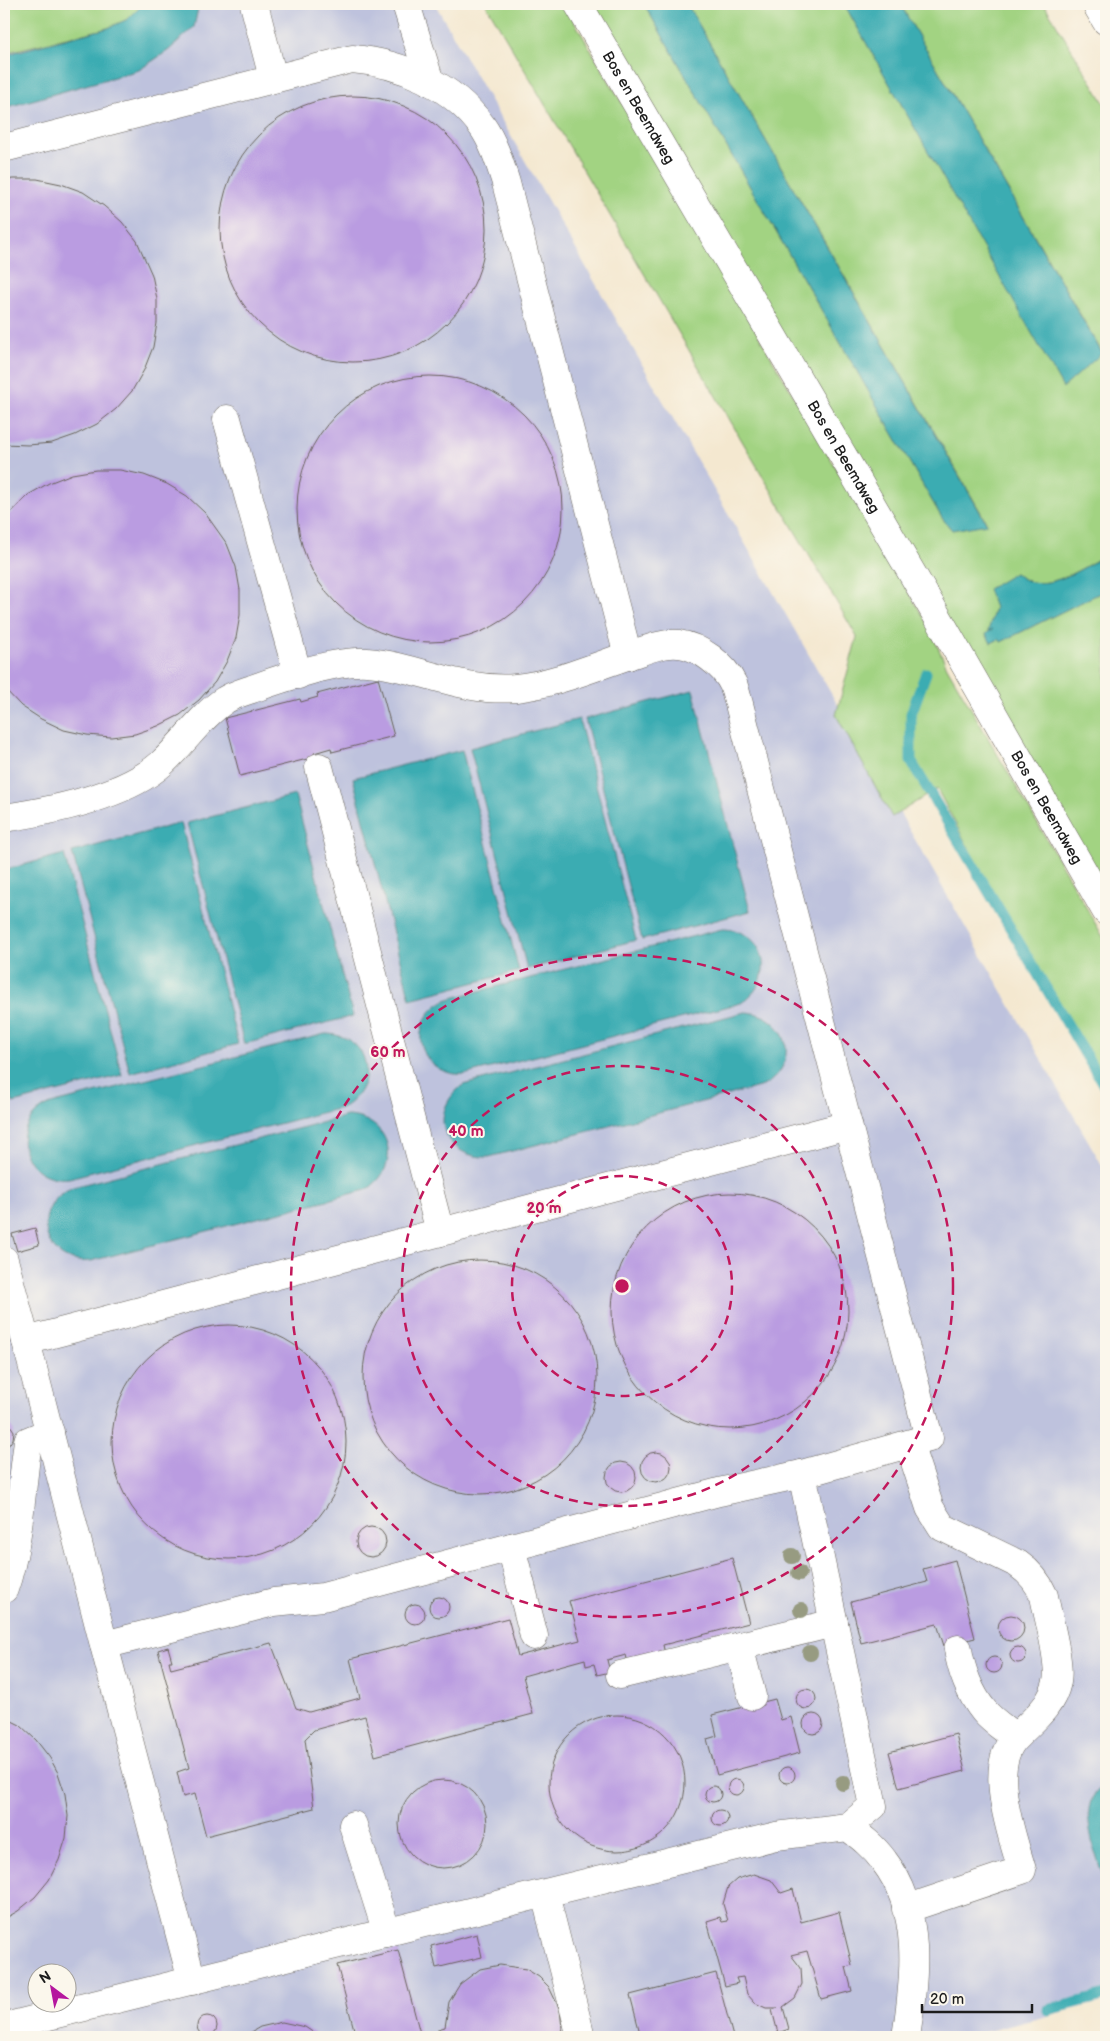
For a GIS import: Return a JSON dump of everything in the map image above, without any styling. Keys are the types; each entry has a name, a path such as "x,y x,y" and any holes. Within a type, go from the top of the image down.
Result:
{"main road":[{"path":"254,4 273,78"},
{"path":"406,4 430,82"},
{"name":"Bos en Beemdweg","path":"578,4 940,621 1106,911"},
{"path":"1096,4 1106,21"},
{"path":"4,148 352,59 386,64 430,82 452,95 482,127 500,165 628,656"},
{"path":"227,419 298,675"},
{"path":"4,818 32,814 110,793 135,781 160,765 186,740 208,714 226,700 252,689 340,663 366,662 391,665 474,688 516,688 546,681 658,646 678,644 711,658 725,672 733,684 929,1438 802,1474 719,1492 323,1598 274,1602 104,1645"},
{"path":"319,767 440,1232"},
{"path":"26,1341 848,1124"},
{"path":"4,1260 192,1981"},
{"path":"4,1589 16,1531 28,1441 50,1432"},
{"path":"906,1909 1022,1870 1006,1815 1002,1778 1003,1762 1007,1748 1015,1737 1047,1705 1057,1682 1058,1669 1044,1596 1033,1577 1018,1564 942,1527 930,1508 909,1444"},
{"path":"4,2027 776,1836 848,1827 874,1806 802,1474"},
{"path":"511,1547 534,1636"},
{"path":"620,1675 834,1624"},
{"path":"739,1646 752,1696"},
{"path":"958,1649 960,1661 970,1686 984,1712 1015,1737"},
{"path":"353,1825 387,1933"},
{"path":"848,1827 869,1844 884,1860 896,1880 906,1909 913,1938 915,1974 906,2037"},
{"path":"545,1894 581,2037"}],"shaded area":[{"path":"4,4 435,4 1106,1172 1106,2001 965,2037 4,2037"}],"green space":[{"path":"4,4 143,4 128,19 108,28 4,53"},
{"path":"486,4 564,4 927,623 947,667 1106,942 1106,1087 995,897 937,789 892,817 836,715 857,637"},
{"path":"589,4 644,4 942,518 952,530 987,523 687,4 844,4 1063,387 1102,352 900,4 1044,4 1106,106 1106,555 1060,579 1037,583 1026,580 1015,573 989,589 995,608 989,630 993,629 986,634 991,643 999,639 1001,642 1106,590 1106,900"}],"water":[{"path":"143,4 199,4 194,27 169,50 139,70 4,108 4,55 108,28 128,19"},
{"path":"644,4 687,4 987,524 952,530 942,518"},
{"path":"844,4 900,4 1102,353 1063,388"},
{"path":"1106,555 1106,590 1001,642 999,639 991,643 986,634 993,629 988,631 995,608 988,589 1015,573 1026,580 1037,583 1061,579"},
{"path":"693,690 750,911 642,940 585,719"},
{"path":"579,719 636,940 527,969 470,748"},
{"path":"462,750 519,971 410,999 353,778"},
{"path":"295,795 353,1016 244,1044 187,823"},
{"path":"181,823 238,1044 130,1073 72,852"},
{"path":"64,854 122,1075 13,1103 4,1067 4,870"},
{"path":"722,929 737,931 749,937 758,946 762,957 763,969 760,982 753,993 741,1003 467,1074 450,1073 437,1067 427,1058 422,1046 421,1033 425,1020 434,1008 448,999"},
{"path":"745,1012 760,1015 772,1021 780,1031 785,1042 786,1054 783,1066 775,1077 763,1086 489,1157 473,1156 461,1151 451,1142 445,1132 443,1121 445,1108 452,1096 463,1085"},
{"path":"325,1034 340,1036 352,1042 360,1051 365,1062 366,1074 363,1086 344,1107 69,1178 52,1177 39,1171 30,1162 24,1150 24,1137 28,1124 37,1113 51,1104"},
{"path":"347,1116 362,1119 374,1125 383,1134 387,1145 388,1157 385,1169 378,1180 366,1190 91,1261 74,1260 61,1255 52,1245 47,1233 46,1220 50,1207 59,1196 73,1187"},
{"path":"1106,1786 1106,1883 1093,1845 1089,1816 1090,1803 1096,1793"}],"building":[{"path":"340,96 366,96 404,106 427,118 447,135 464,155 476,178 484,203 486,229 484,255 476,280 464,303 447,323 427,340 404,352 379,360 340,362 314,356 290,346 269,332 250,313 236,292 226,268 220,242 220,216 226,190 236,166 250,145 269,126 290,112 314,102"},
{"path":"37,179 61,184 83,192 104,206 122,222 137,241 152,275 157,299 157,323 153,347 144,370 132,391 116,409 97,424 75,435 52,443 4,444 4,180"},
{"path":"430,376 456,378 481,386 504,398 524,415 541,435 553,458 561,483 563,509 561,535 553,560 541,583 524,603 504,620 481,632 456,640 430,642 404,640 379,632 356,620 336,603 319,583 307,560 299,535 297,509 299,483 307,458 319,435 336,415 356,398 379,386 404,378"},
{"path":"96,470 120,470 144,475 167,484 187,496 205,513 227,544 236,567 240,590 240,615 236,638 227,661 215,682 199,700 180,715 158,726 135,734 111,737 87,735 64,730 41,719 21,706 4,688 4,520 28,495 49,483 72,474"},
{"path":"378,678 394,736 332,752 331,748 314,753 315,757 240,776 225,718 300,699 301,702 318,697 317,694"},
{"path":"730,1193 753,1195 786,1207 805,1220 821,1236 834,1255 843,1277 848,1311 846,1334 834,1367 821,1386 805,1402 786,1415 764,1424 730,1429 707,1427 674,1415 655,1402 639,1386 626,1367 617,1345 612,1311 614,1288 626,1255 639,1236 655,1220 674,1207 696,1198"},
{"path":"35,1228 39,1245 17,1251 12,1234"},
{"path":"468,1260 492,1260 525,1268 535,1273 555,1286 571,1302 589,1332 597,1365 597,1389 589,1422 571,1452 555,1468 525,1486 492,1494 468,1494 435,1486 425,1481 405,1468 389,1452 371,1422 363,1389 363,1365 371,1332 376,1322 389,1302 405,1286 435,1268"},
{"path":"218,1325 240,1325 274,1334 294,1345 312,1359 326,1377 337,1397 344,1419 346,1442 344,1465 337,1487 326,1507 312,1525 284,1545 263,1554 240,1559 218,1559 195,1554 174,1545 155,1533 138,1516 126,1497 117,1476 112,1453 112,1431 117,1408 126,1387 138,1368 155,1351 174,1339 195,1330"},
{"path":"4,1421 8,1422 14,1431 13,1439 4,1448"},
{"path":"656,1452 662,1453 670,1461 670,1473 662,1481 656,1482 650,1481 642,1473 641,1467 642,1461 650,1453"},
{"path":"621,1462 627,1463 635,1471 635,1483 627,1491 621,1492 615,1491 607,1483 606,1477 607,1471 615,1463"},
{"path":"371,1527 377,1528 385,1536 385,1548 377,1556 371,1557 365,1556 357,1548 356,1542 357,1536 365,1528"},
{"path":"732,1558 749,1623 663,1645 665,1654 628,1663 626,1655 607,1660 610,1672 597,1675 594,1664 586,1666 585,1659 523,1676 533,1714 375,1756 365,1716 314,1730 305,1739 314,1808 206,1836 195,1794 183,1797 177,1772 189,1768 158,1650 168,1647 172,1661 169,1661 171,1669 271,1643 296,1708 309,1712 360,1698 350,1659 508,1618 518,1656 580,1640 569,1601"},
{"path":"955,1560 975,1638 944,1646 937,1624 861,1643 851,1602 927,1582 923,1569"},
{"path":"439,1597 446,1600 449,1607 446,1614 439,1617 432,1614 429,1607 432,1600"},
{"path":"415,1604 422,1607 425,1614 422,1621 415,1624 408,1621 405,1614 408,1607"},
{"path":"1011,1615 1020,1619 1024,1628 1020,1637 1011,1641 1002,1637 998,1628 1002,1619"},
{"path":"1015,1647 1021,1647 1026,1652 1024,1661 1015,1663 1010,1658 1010,1652"},
{"path":"991,1657 997,1657 1002,1662 1000,1671 991,1673 986,1668 986,1662"},
{"path":"806,1689 813,1692 816,1699 813,1706 806,1709 799,1706 796,1699 799,1692"},
{"path":"775,1699 781,1720 791,1717 800,1753 717,1775 707,1739 717,1736 712,1715"},
{"path":"813,1714 820,1717 823,1724 820,1731 813,1734 806,1731 803,1724 806,1717"},
{"path":"617,1715 643,1720 665,1735 680,1757 685,1783 680,1809 665,1831 643,1846 617,1851 591,1846 569,1831 554,1809 549,1783 554,1757 569,1735 591,1720"},
{"path":"4,1717 20,1725 36,1740 50,1758 58,1773 65,1794 68,1816 66,1838 59,1860 49,1880 35,1897 18,1911 4,1919"},
{"path":"956,1734 965,1771 899,1788 889,1752"},
{"path":"784,1767 790,1767 795,1772 793,1781 784,1783 779,1778 779,1772"},
{"path":"733,1779 739,1779 744,1784 742,1793 733,1795 728,1790 728,1784"},
{"path":"443,1780 460,1784 474,1793 483,1807 487,1824 483,1841 474,1855 460,1864 443,1868 426,1864 412,1855 403,1841 399,1824 403,1807 412,1793 426,1784"},
{"path":"710,1786 716,1786 721,1791 719,1800 710,1802 705,1797 705,1791"},
{"path":"717,1810 723,1810 728,1815 726,1824 717,1826 712,1821 712,1815"},
{"path":"754,1874 771,1880 781,1893 793,1889 801,1922 839,1912 852,1965 846,1967 852,1991 821,1999 807,1951 791,1955 801,1968 802,1984 795,1998 783,2007 789,2029 778,2033 772,2010 778,2008 766,2008 755,2003 747,1994 743,1977 736,1978 738,1983 725,1986 707,1921 720,1917 722,1922 728,1921 723,1904 728,1887 737,1879"},
{"path":"477,1934 482,1957 436,1968 431,1946"},
{"path":"398,1950 421,2037 356,2037 337,1965"},
{"path":"500,1965 526,1969 539,1977 549,1987 560,2010 562,2028 560,2037 440,2037 438,2029 445,2027 449,2002 460,1984 480,1969"},
{"path":"716,1973 733,2037 641,2037 630,1995"},
{"path":"207,2016 214,2019 217,2026 214,2033 207,2036 200,2033 197,2026 200,2019"},
{"path":"282,2022 305,2027 320,2037 243,2037 260,2027"}],"waterway":[{"path":"926,673 911,714 911,761 1106,1089"},
{"path":"1048,2010 1106,1995"}]}
